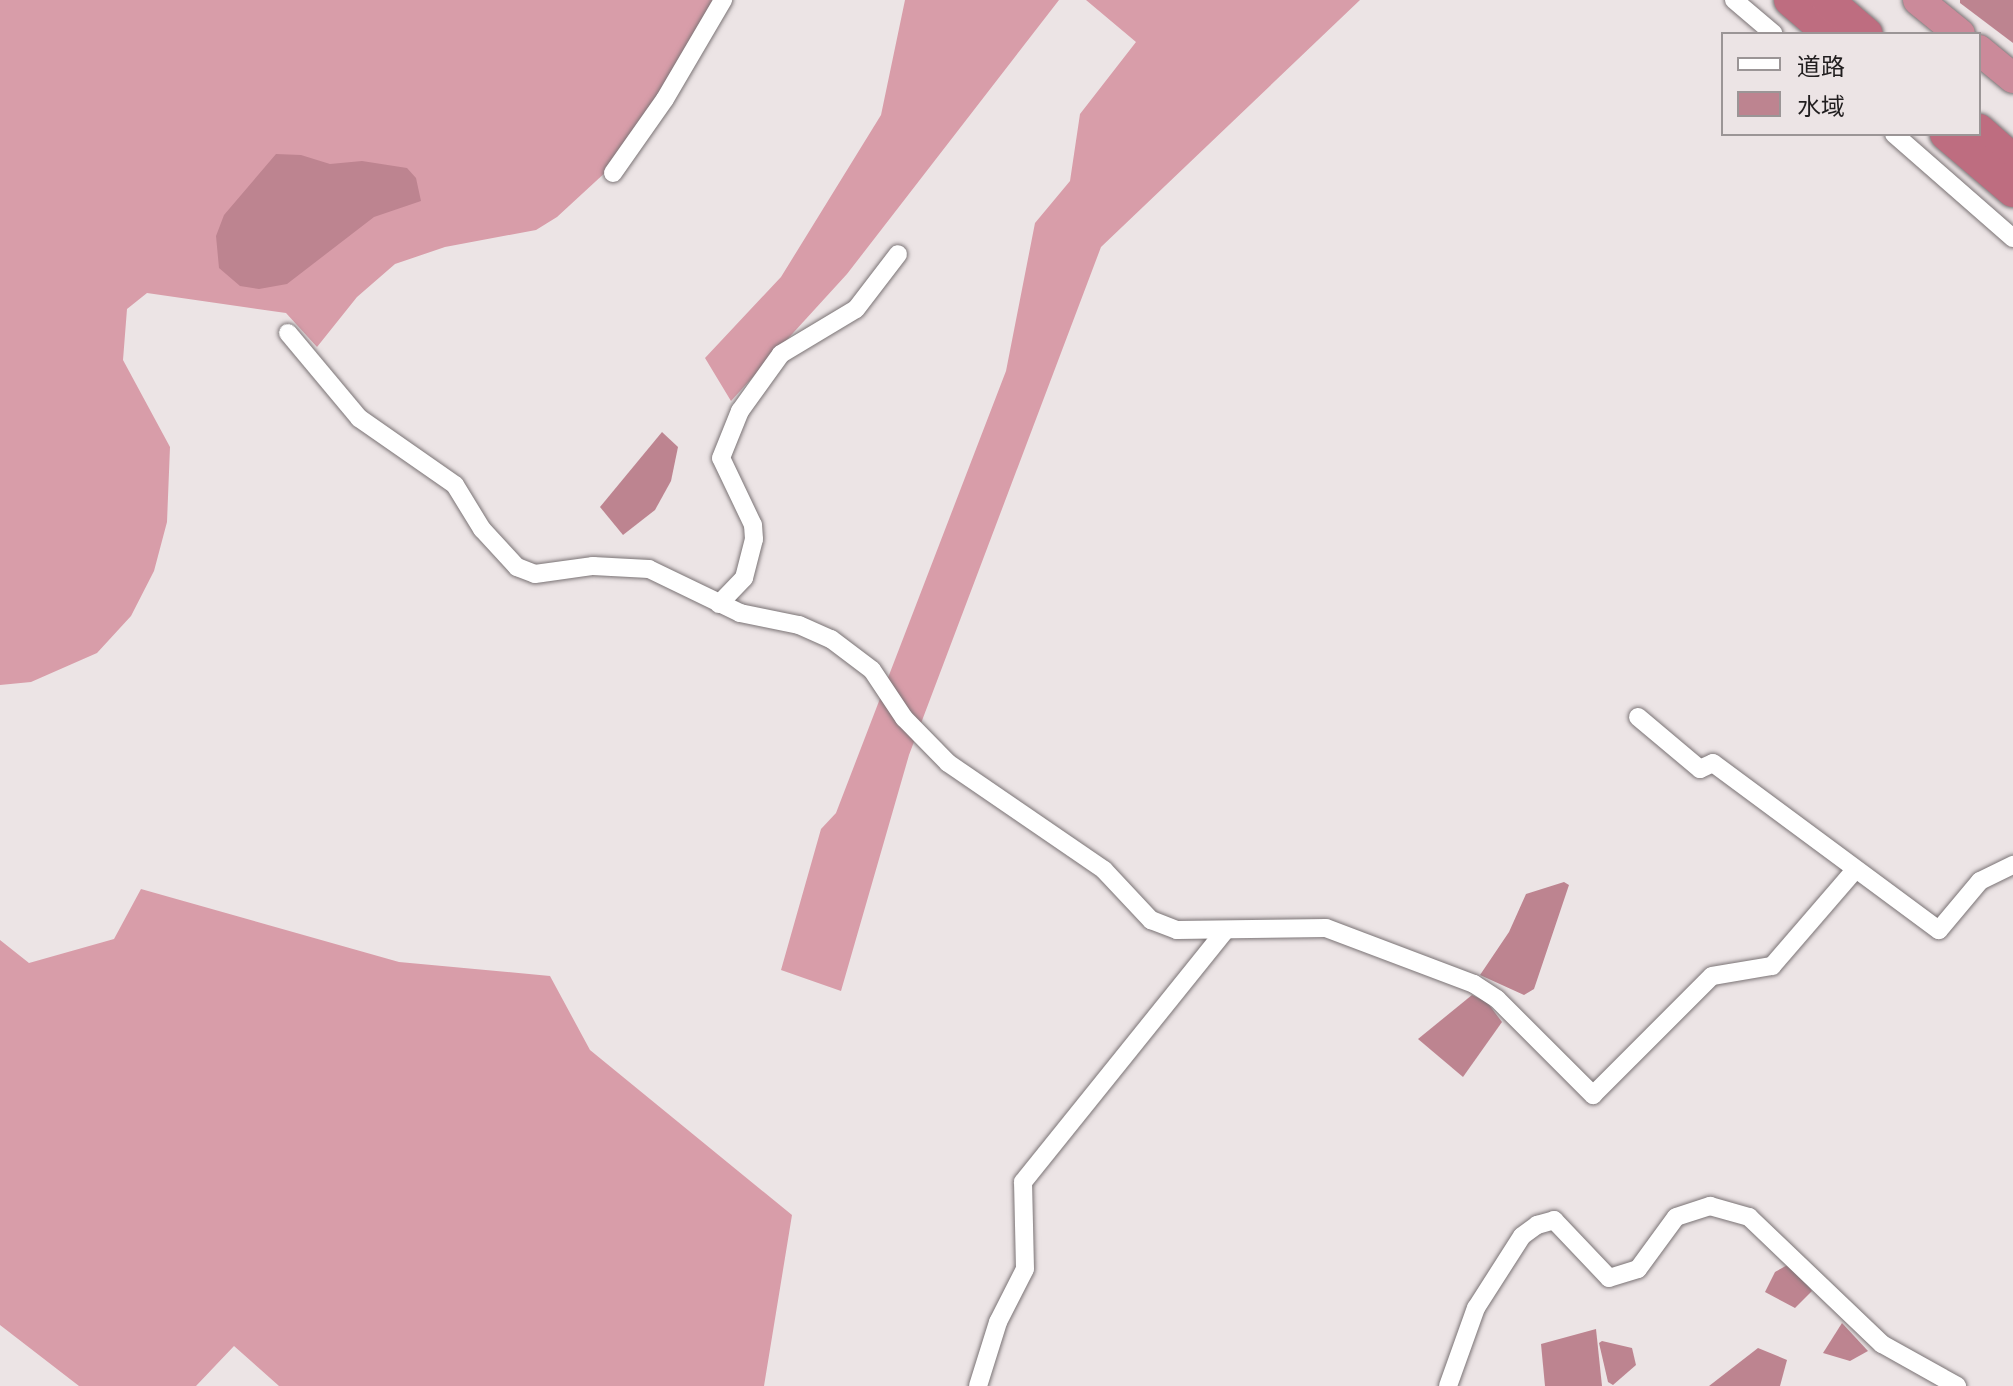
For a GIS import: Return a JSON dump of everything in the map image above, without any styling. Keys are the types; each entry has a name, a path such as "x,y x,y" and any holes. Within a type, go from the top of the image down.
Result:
{"highway":[{"path":"1790,0 1828,32"},
{"path":"1827,0 1865,32"},
{"path":"1918,0 1958,32"},
{"path":"1981,52 2013,78"},
{"path":"1981,132 2013,160"},
{"path":"1948,136 2013,191"}],"street":[{"path":"613,173 665,99 723,0"},
{"path":"1734,0 1772,32"},
{"path":"1896,136 2013,238"},
{"path":"719,604 744,578 754,539 753,525 721,458 740,411 781,354 856,309 898,254"},
{"path":"288,333 359,418 455,485 482,529 517,567 535,574 593,566 649,569 719,604 799,625 839,643 872,670 904,718 948,763 1104,870 1151,920 1177,930 1326,928 1474,984 1497,999 1593,1095 1705,981 1726,970 1772,966 1854,871"},
{"path":"1638,717 1700,769 1713,763 1854,871 1939,930 1980,881 2013,865"},
{"path":"978,1386 998,1322 1025,1269 1023,1182 1225,931"},
{"path":"1448,1386 1476,1308 1522,1236 1537,1225 1554,1220 1609,1278 1638,1269 1676,1217 1710,1206 1749,1217 1882,1344 1957,1386"}],"shaded area":[{"path":"0,0 717,0 661,96 608,170 557,217 536,230 445,247 395,264 357,297 317,347 286,313 147,293 127,309 123,360 170,447 167,522 154,571 131,616 97,653 31,682 0,685"},
{"path":"905,0 1059,0 847,274 731,401 705,358 781,277 881,115"},
{"path":"1086,0 1360,0 1101,247 909,755 841,991 781,970 821,829 836,813 1006,371 1035,223 1070,181 1080,114 1136,42"},
{"path":"141,889 399,962 550,976 590,1050 792,1215 764,1386 279,1386 234,1346 196,1386 79,1386 0,1325 0,940 29,963 114,939"}],"water":[{"path":"1960,0 2013,0 2013,43 1960,3"},
{"path":"276,154 301,155 330,164 362,161 407,168 416,178 421,201 374,217 287,284 259,289 240,286 219,268 216,236 224,215"},
{"path":"662,432 678,447 671,481 655,510 623,535 600,507"},
{"path":"1564,882 1569,885 1534,989 1524,995 1480,975 1509,932 1526,894"},
{"path":"1472,995 1487,1002 1502,1022 1463,1077 1418,1039"},
{"path":"1791,1263 1812,1291 1795,1308 1765,1292 1775,1272"},
{"path":"1842,1323 1868,1351 1850,1361 1823,1353"},
{"path":"1596,1329 1602,1386 1545,1386 1541,1344"},
{"path":"1602,1341 1632,1348 1636,1365 1613,1385 1608,1382 1599,1343"},
{"path":"1758,1348 1787,1360 1780,1386 1709,1386"}]}
